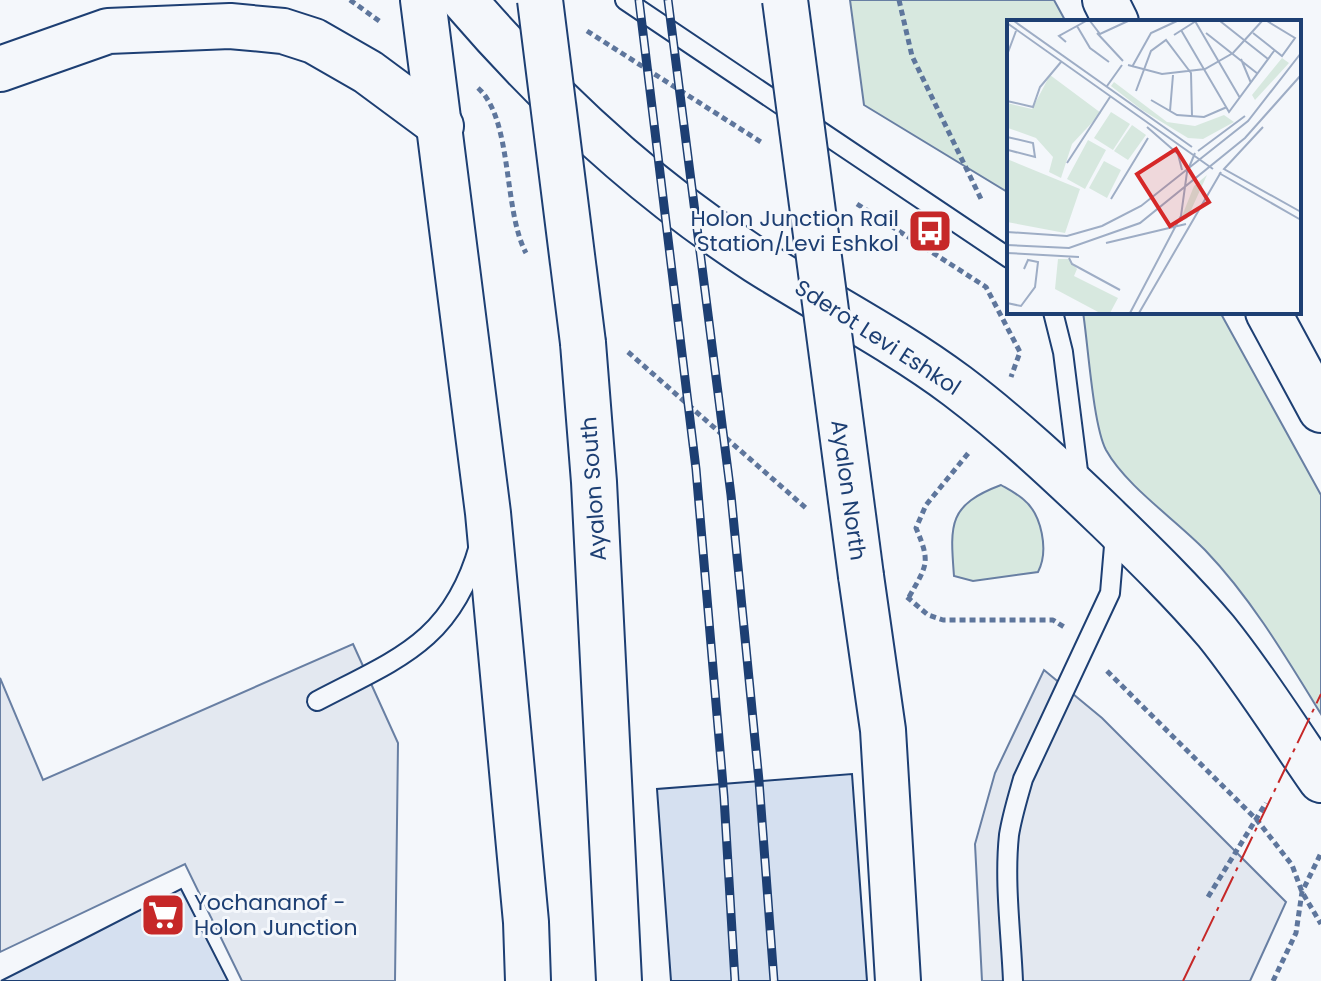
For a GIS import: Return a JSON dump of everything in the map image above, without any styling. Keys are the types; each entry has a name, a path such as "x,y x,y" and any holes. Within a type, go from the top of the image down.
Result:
{"main road":[{"path":"0,69 108,31 182,0"},
{"path":"423,0 488,513 526,922 528,981"},
{"name":"Sderot Levi Eshkol","path":"464,0 534,79 578,122 655,187 756,260 916,357 958,387 1094,505 1174,582 1218,634 1321,780"},
{"name":"Ayalon South","path":"540,0 583,343 594,482 619,981"},
{"name":"Ayalon North","path":"785,0 883,730 898,981"},
{"path":"1105,0 1115,20"},
{"path":"108,31 230,26 283,31 314,41 368,72 441,126"},
{"path":"1269,314 1321,410"}],"lane":[{"path":"625,0 1007,256"},
{"path":"1013,981 1009,835 1023,779 1110,593 1114,546 1094,505 1073,443 1063,352 1054,314"},
{"path":"317,701 406,654 424,641 457,601 468,578 488,513"}],"path":[{"path":"899,0 912,56 1007,256 986,287"},
{"path":"1208,897 1266,803"},
{"path":"1273,981 1296,933 1302,892 1319,865 1321,853"}],"shaded area":[{"path":"850,0 1054,0 1065,20 1007,20 1007,192 864,105"},
{"path":"1083,314 1221,314 1321,495 1321,714 1267,629 1222,568 1115,463 1101,438"},
{"path":"1001,485 1030,506 1039,523 1043,554 1038,572 973,581 954,576 952,543 956,518 971,500"},
{"path":"353,644 398,743 395,981 242,981 185,864 0,952 0,678 43,780"},
{"path":"1044,670 1102,718 1286,902 1250,981 982,981 975,844 995,773"}],"building":[{"path":"852,774 867,981 671,981 657,789"},
{"name":"Yochananof - Holon Junction","path":"181,889 228,981 1,981 80,941"}],"railway":[{"path":"639,0 696,469 724,797 735,981"},
{"path":"668,0 731,495 759,781 774,981"}],"power":[{"path":"1183,981 1321,694"}],"place":[{"name":"Holon Junction Rail Station/Levi Eshkol","path":"930,231"},
{"name":"Yochananof - Holon Junction","path":"163,915"}]}
